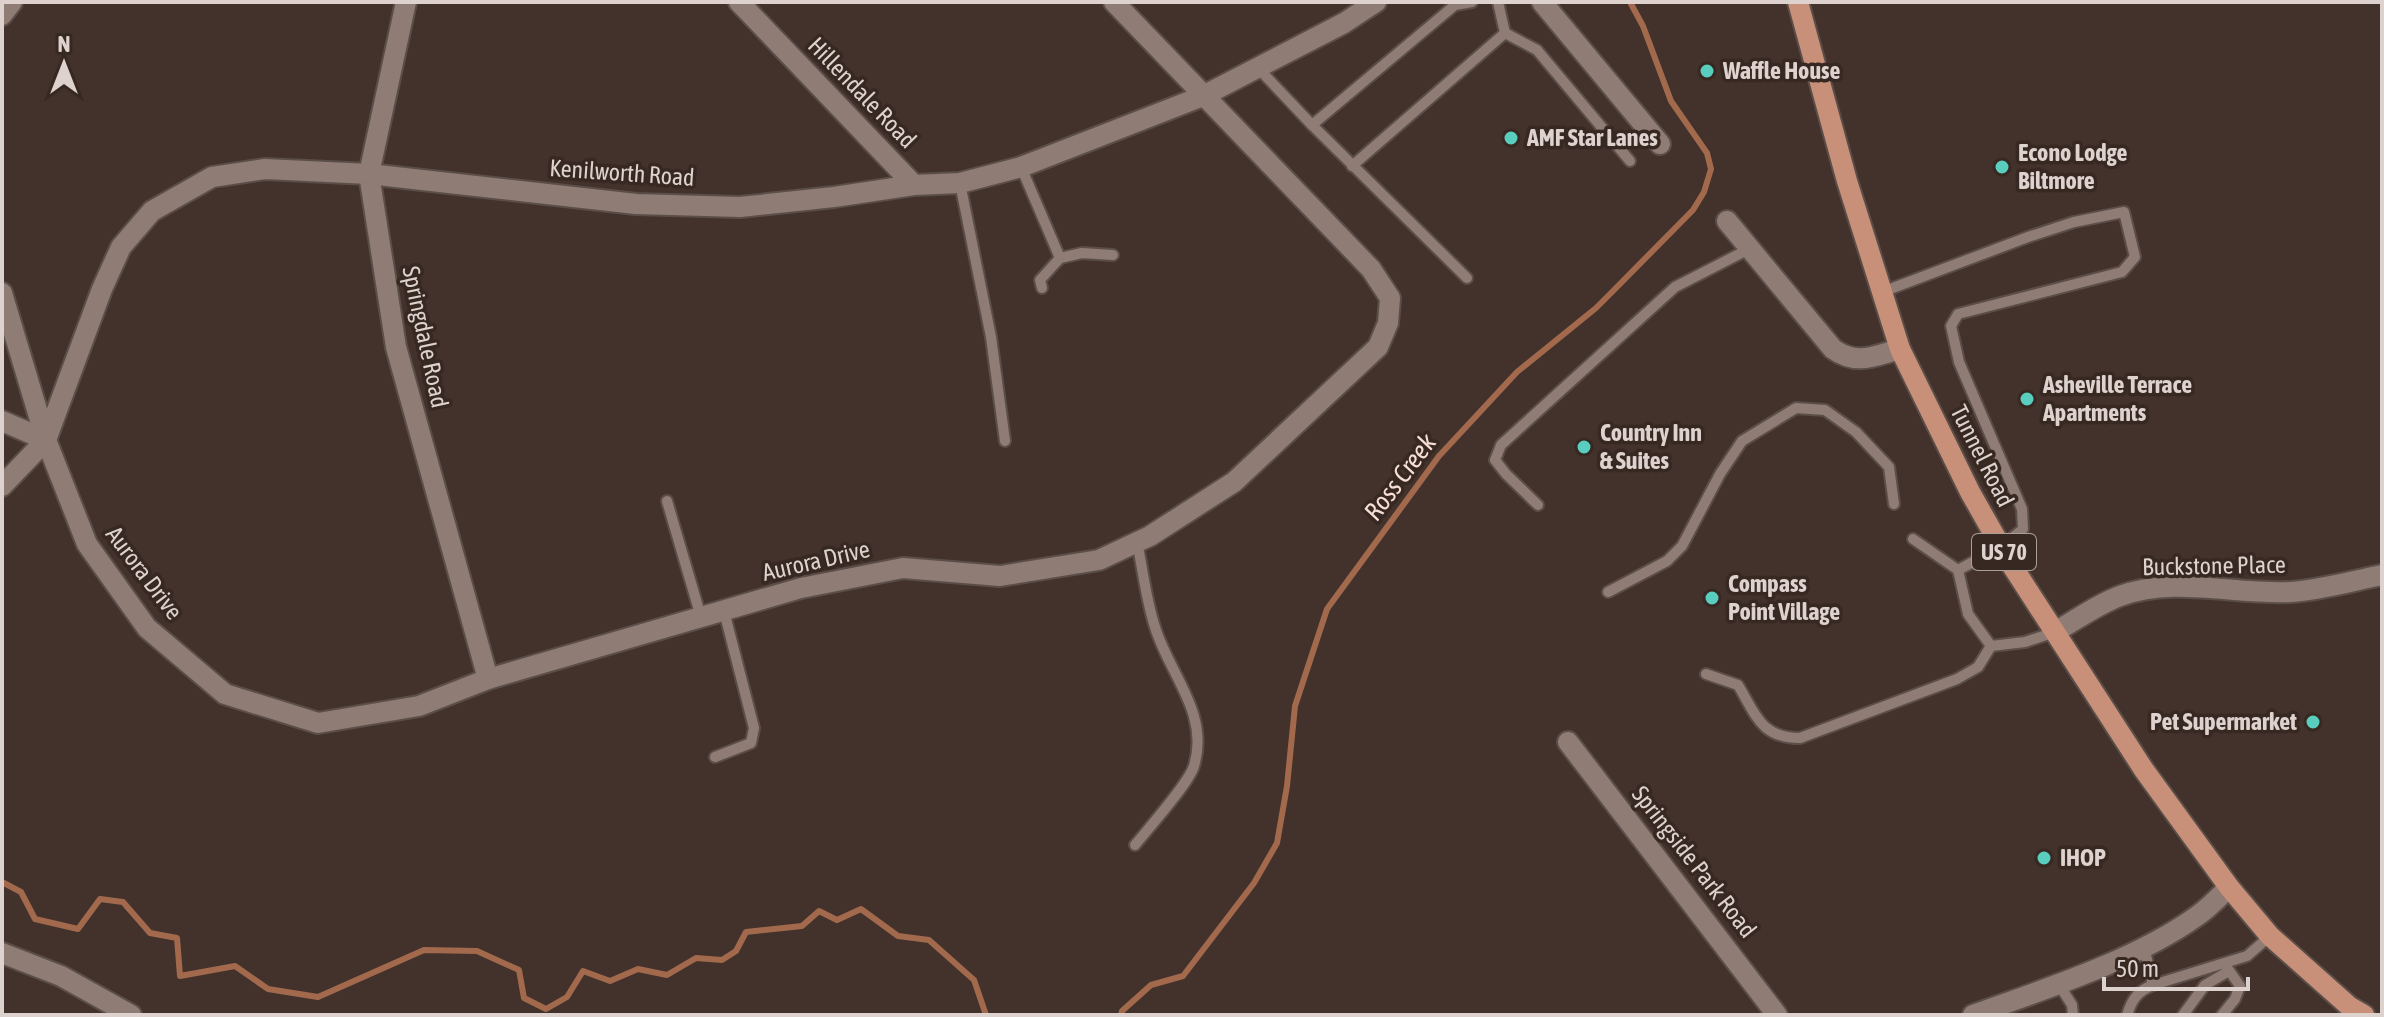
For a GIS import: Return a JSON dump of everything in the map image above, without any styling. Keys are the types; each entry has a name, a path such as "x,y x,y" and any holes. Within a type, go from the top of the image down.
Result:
{"main road":[{"name":"Tunnel Road","path":"1798,2 1847,181 1900,349 1970,492 2001,547 2145,772 2229,887 2270,936 2350,1007 2364,1015"}],"street":[{"path":"2,15 12,2"},
{"name":"Springdale Road","path":"406,2 369,174 396,347 488,679"},
{"name":"Hillendale Road","path":"739,2 914,185"},
{"name":"Aurora Drive","path":"2,293 46,440 87,544 147,628 225,694 318,723 419,706 488,679 801,588 903,568 1000,576 1099,560 1137,542 1234,482 1378,347 1388,323 1390,298 1371,269 1114,2"},
{"name":"Kenilworth Road","path":"2,486 46,440 102,289 121,247 152,211 212,177 265,169 369,174 636,204 740,207 914,185 960,183 1021,167 1203,96 1344,23 1376,2"},
{"path":"1542,2 1660,144"},
{"path":"1727,221 1833,349 1844,357 1870,357 1900,349"},
{"path":"2,421 46,440"},
{"name":"Buckstone Place","path":"2055,632 2118,596 2142,590 2173,588 2293,592 2382,575"},
{"name":"Springside Park Road","path":"1568,742 1777,1015"},
{"path":"1973,1015 2144,947 2198,916 2229,887"},
{"path":"2,953 61,976 131,1015"}],"lane":[{"path":"1312,125 1455,5 1472,2"},
{"path":"1498,2 1505,33 1537,50 1630,161"},
{"path":"1352,166 1505,33"},
{"path":"1258,68 1352,166 1467,278"},
{"path":"1021,167 1060,258"},
{"path":"960,183 991,337 1005,441"},
{"path":"1882,292 2074,222 2124,212 2135,257 2122,272 1958,314 1951,326 1959,362 2022,509 2023,529 2001,547 1958,570"},
{"path":"1538,505 1495,460 1501,445 1675,287 1751,248"},
{"path":"1042,288 1040,280 1060,258 1082,253 1113,255"},
{"path":"1608,592 1667,561 1682,546 1720,474 1742,441 1796,408 1825,410 1856,432 1889,467 1894,504"},
{"path":"667,501 701,617"},
{"path":"1913,539 1958,570 1968,614 1991,646"},
{"path":"1135,845 1194,769 1197,744 1192,704 1166,657 1155,627 1137,542"},
{"path":"715,757 751,743 754,728 724,611"},
{"path":"1991,646 2025,642 2055,632"},
{"path":"1706,674 1738,685 1763,727 1781,738 1800,738 1957,679 1978,667 1991,646"},
{"path":"2183,1015 2205,985 2270,936"},
{"path":"2144,947 2153,985"},
{"path":"2127,1015 2131,1002 2141,990 2227,967"},
{"path":"2222,1015 2235,999 2240,986 2227,967"},
{"path":"2058,983 2072,1005 2073,1015"}],"waterway":[{"name":"Ross Creek","path":"1121,1015 1151,985 1183,976 1254,883 1277,843 1287,786 1295,706 1327,609 1439,456 1517,372 1596,308 1693,210 1704,192 1711,169 1707,153 1671,101 1643,26 1630,2"},
{"path":"2,882 21,892 35,919 78,929 100,899 123,902 150,933 177,938 180,976 235,966 268,989 318,997 424,950 477,951 519,970 524,998 546,1009 567,997 583,971 610,981 638,969 667,975 696,958 722,960 736,951 746,932 802,926 819,911 837,920 861,909 898,936 929,940 974,980 986,1015"}],"place":[{"name":"Waffle House","path":"1707,71"},
{"name":"AMF Star Lanes","path":"1511,138"},
{"name":"Econo Lodge Biltmore","path":"2002,167"},
{"name":"Asheville Terrace Apartments","path":"2027,399"},
{"name":"Country Inn & Suites","path":"1584,447"},
{"name":"Compass Point Village","path":"1712,598"},
{"name":"Pet Supermarket","path":"2313,722"},
{"name":"IHOP","path":"2044,858"}]}
